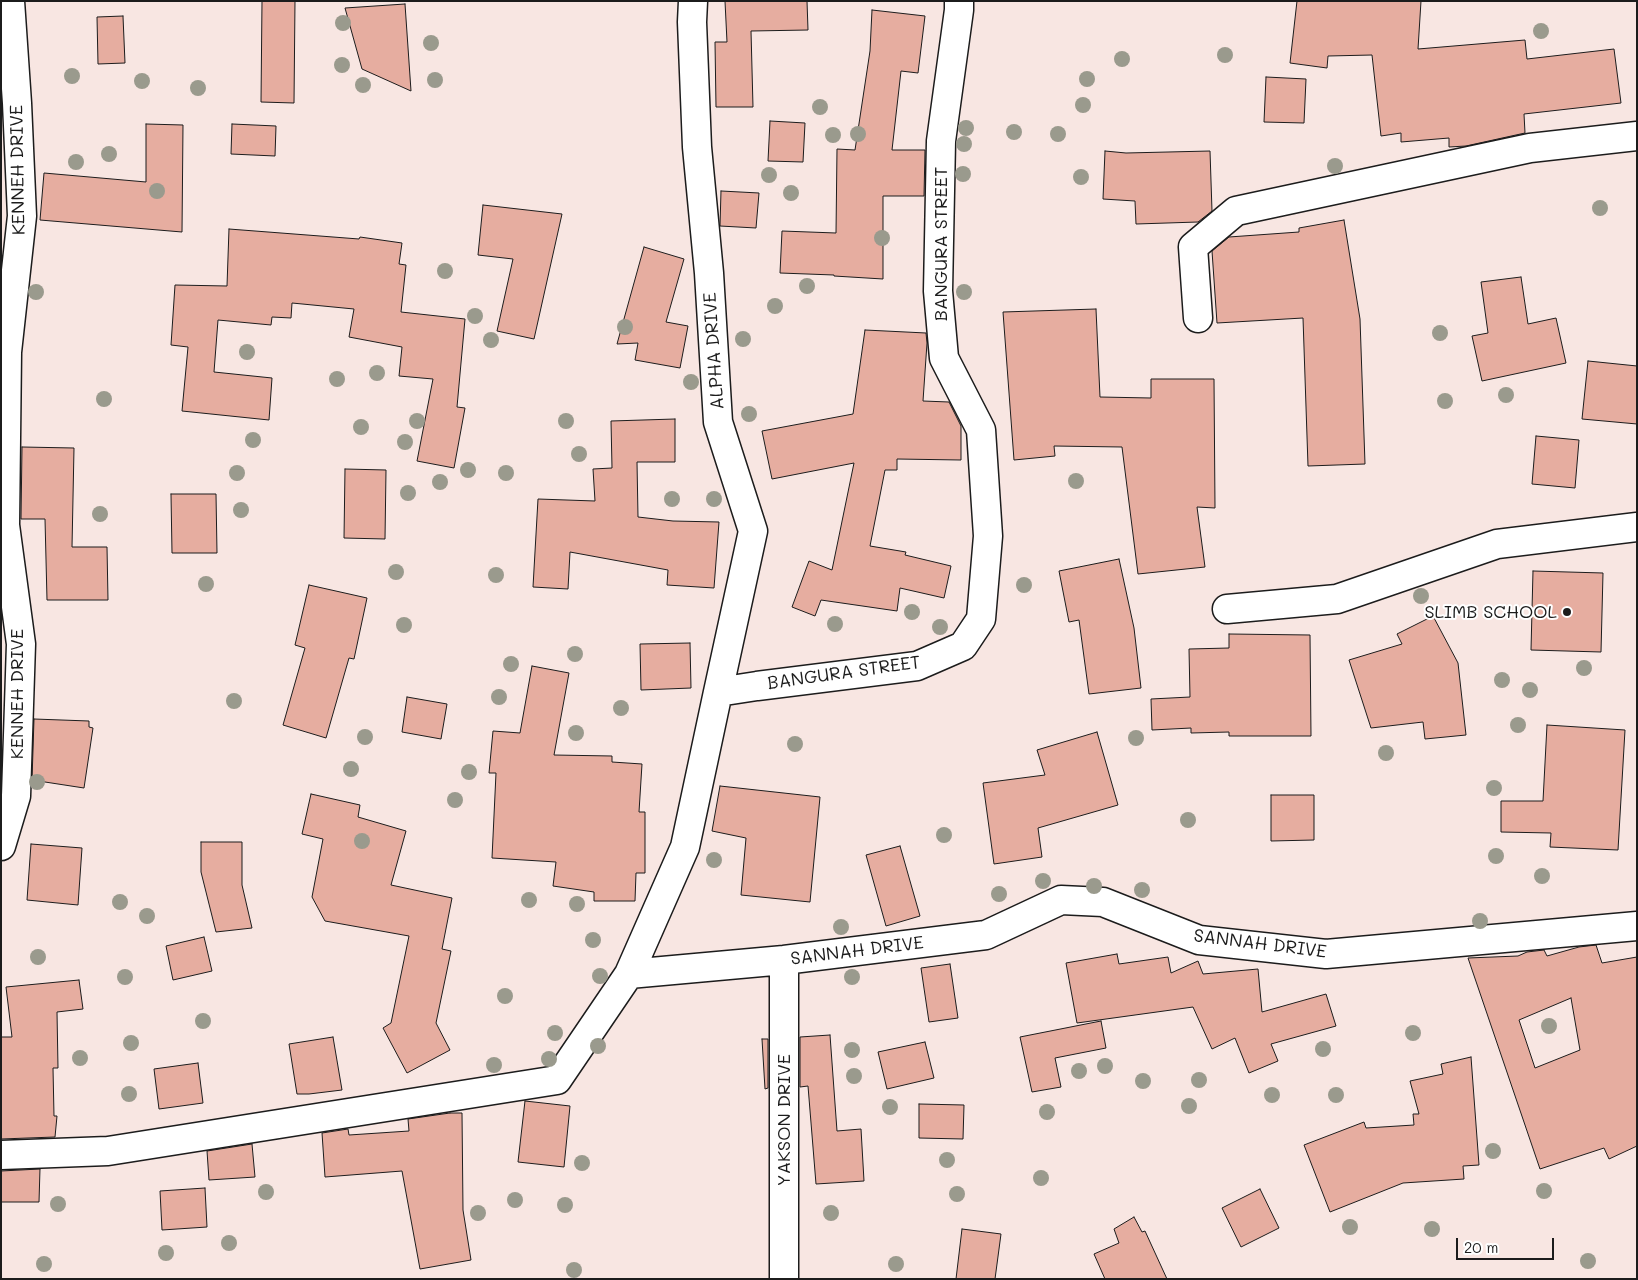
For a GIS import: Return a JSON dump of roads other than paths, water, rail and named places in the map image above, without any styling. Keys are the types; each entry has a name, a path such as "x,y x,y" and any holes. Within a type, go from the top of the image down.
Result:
{"street":[{"name":"KENNEH DRIVE","path":"1,846 16,796 21,644 5,525 7,352 22,216 10,1"},
{"name":"ALPHA DRIVE","path":"693,1 697,147 709,273 718,422 752,531 718,692"},
{"name":"BANGURA STREET","path":"718,692 917,666 963,646 981,619 988,536 981,430 944,358 938,291 941,141 959,1"},
{"path":"1198,318 1193,247 1236,212 1530,148 1637,136"},
{"path":"1227,609 1337,599 1496,544 1637,527"},
{"path":"1,1155 108,1151 557,1080 629,974 685,847 718,692"},
{"name":"SANNAH DRIVE","path":"629,974 784,960 986,936 1061,900 1103,902 1199,940 1326,954 1637,926"},
{"name":"YAKSON DRIVE","path":"784,960 784,1279"}],"place":[{"name":"SLIMB SCHOOL","path":"1567,612"}]}
